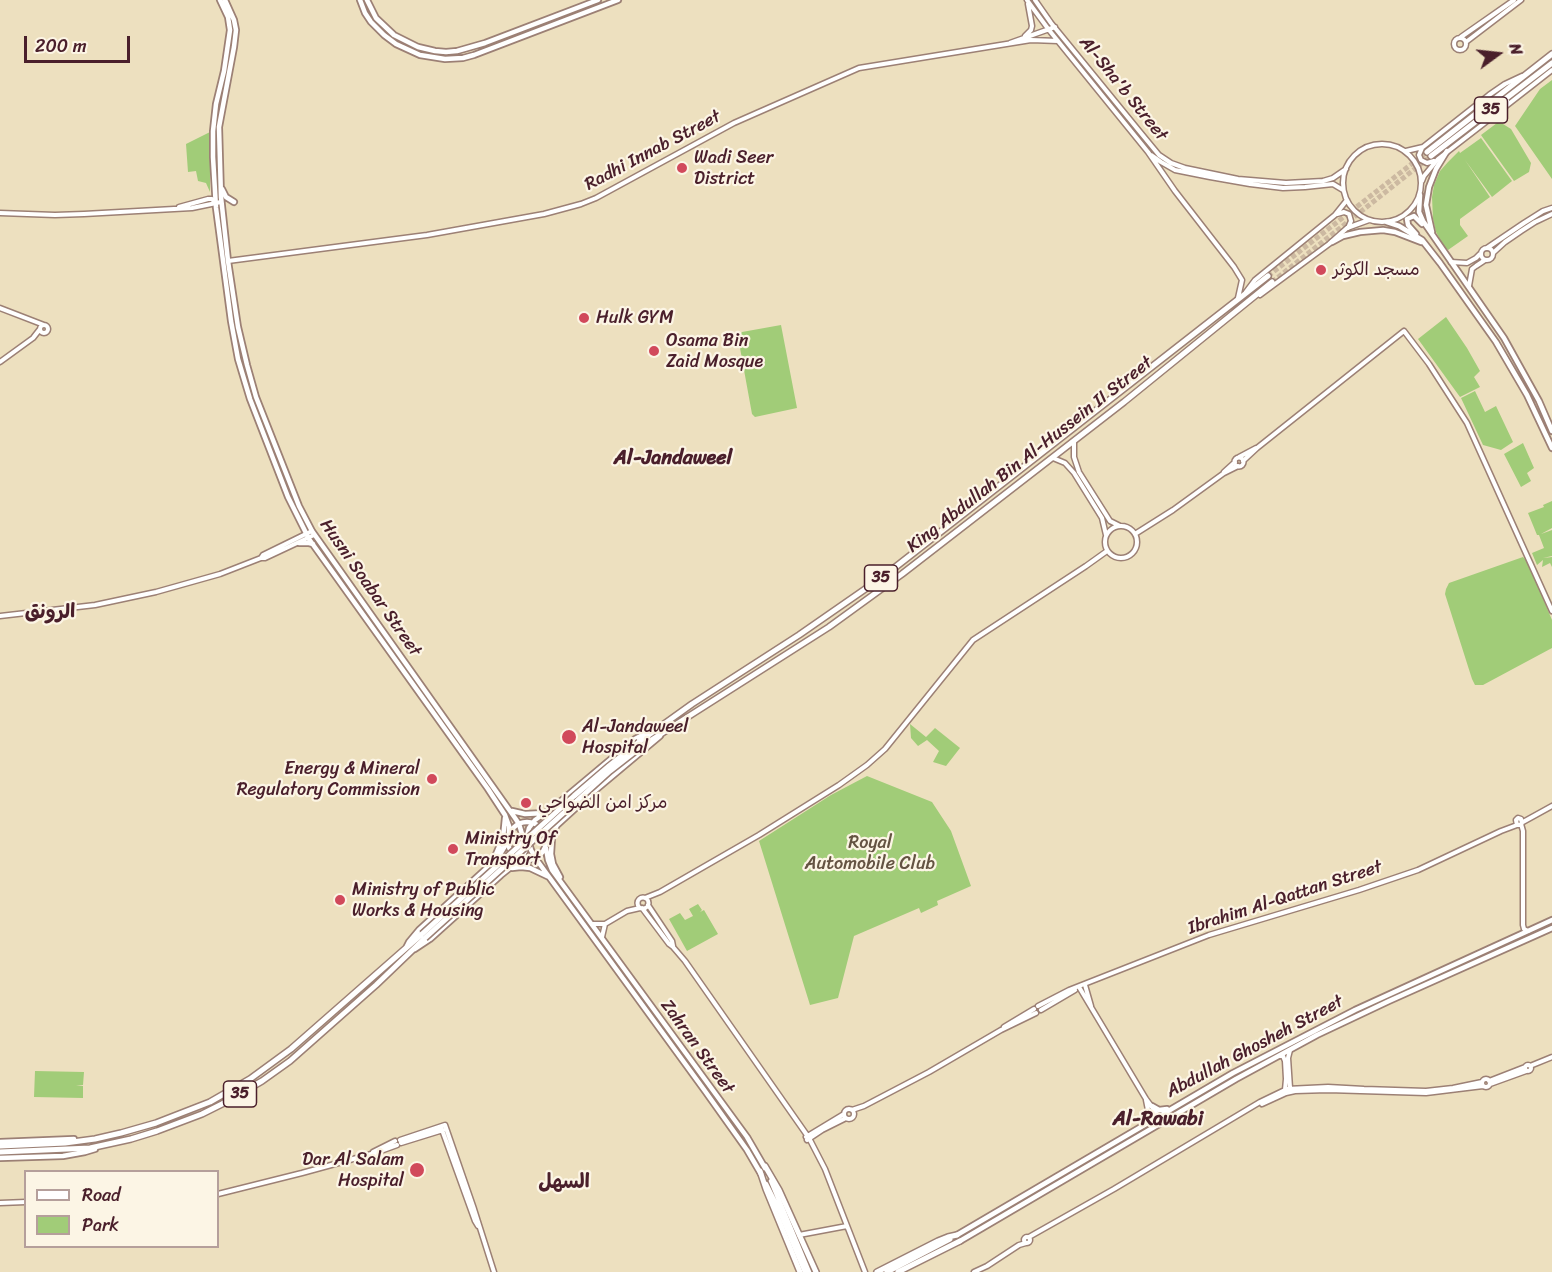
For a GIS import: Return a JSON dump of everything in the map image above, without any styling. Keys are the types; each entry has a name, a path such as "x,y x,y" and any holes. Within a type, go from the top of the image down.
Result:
{"highway":[{"name":"35","path":"1427,152 1552,54"},
{"name":"35","path":"1427,152 1533,81 1552,63"},
{"path":"1498,112 1502,106 1533,81"},
{"name":"King Abdullah Bin Al-Hussein II Street","path":"0,1152 90,1148 157,1131 222,1104 284,1066 318,1037 423,936 640,744 726,682 884,576 1268,276"},
{"name":"King Abdullah Bin Al-Hussein II Street","path":"661,729 829,627 902,574 1074,441 1272,282"},
{"name":"King Abdullah Bin Al-Hussein II Street","path":"0,1144 65,1143 95,1139 176,1116 210,1102 240,1085 291,1049 409,950"},
{"path":"762,1169 779,1190 812,1271"},
{"path":"762,1169 766,1189 795,1259 798,1272"},
{"path":"877,1272 938,1240 948,1237 958,1238"},
{"path":"906,1272 944,1252 958,1238"},
{"name":"Abdullah Ghosheh Street","path":"887,1272 958,1238"},
{"name":"Abdullah Ghosheh Street","path":"898,1272 958,1238"}],"main road":[{"path":"218,202 213,157 213,131 232,24 220,0"},
{"path":"218,202 219,127 234,47 232,24 225,0"},
{"path":"360,0 371,22 396,44 420,55 445,59 474,55 618,0"},
{"path":"367,0 376,18 394,34 418,47 446,52 485,43 598,0"},
{"path":"1434,237 1426,205 1431,181 1447,151"},
{"path":"220,185 226,197 234,202"},
{"path":"1420,195 1420,217 1442,250"},
{"name":"Husni Soabar Street","path":"218,202 228,261 231,303"},
{"name":"Husni Soabar Street","path":"218,202 237,351 250,399 288,497 310,535 519,824 525,848 521,860"},
{"path":"1552,431 1539,401 1509,347 1469,287 1417,218 1412,216 1407,219 1496,342 1527,395 1552,448"},
{"path":"1387,222 1399,226 1423,242"},
{"path":"1332,242 1343,236 1360,232 1383,230 1423,242"},
{"name":"Husni Soabar Street","path":"310,535 313,544 413,678 505,815 509,826 509,838"},
{"path":"299,543 313,544"},
{"path":"536,859 527,836 532,823 635,739 648,731 661,729"},
{"path":"509,838 511,852 515,856 527,861 536,859 541,855 557,825 656,740 661,729"},
{"path":"510,811 525,814 547,812"},
{"path":"547,812 548,823 551,826 557,825"},
{"path":"491,864 503,838 505,815"},
{"path":"409,950 413,936 496,859 514,828 525,822 532,823"},
{"name":"Zahran Street","path":"532,823 542,828 545,833 550,866 566,890 747,1137 812,1271"},
{"path":"557,825 552,838 551,858 566,890"},
{"path":"496,859 505,862 508,870"},
{"name":"Zahran Street","path":"536,859 762,1169"},
{"path":"409,950 430,939 521,860"},
{"path":"508,870 520,867 530,868 552,879"},
{"name":"Abdullah Ghosheh Street","path":"958,1238 1158,1115 1233,1073 1345,1015 1552,920"},
{"name":"Abdullah Ghosheh Street","path":"958,1238 1236,1079 1351,1018 1552,928"},
{"path":"1152,1106 1159,1110 1170,1109"},
{"path":"0,1158 63,1156 101,1146"}],"street":[{"name":"Al-Sha'b Street","path":"1028,0 1049,30 1148,152 1238,272 1242,284 1238,299"},
{"path":"1024,37 1032,26 1028,0"},
{"name":"Al-Sha'b Street","path":"1035,0 1159,154 1171,163 1185,168 1238,178 1286,183 1323,181 1333,178 1346,169"},
{"path":"1514,0 1461,38 1457,38 1454,41 1456,48 1463,49 1466,42 1521,0"},
{"name":"Radhi Innab Street","path":"1009,43 1055,27"},
{"path":"1461,38 1466,42"},
{"name":"Radhi Innab Street","path":"228,261 437,233 530,218 561,210 596,198 734,123 850,71 1009,43 1038,40 1058,41"},
{"path":"1533,81 1552,70"},
{"path":"1106,100 1110,100 1112,96"},
{"path":"1421,182 1438,159 1498,112"},
{"path":"1374,221 1358,214 1347,200 1343,181 1349,162 1357,153 1373,145 1388,144 1405,151 1427,152"},
{"path":"1347,228 1370,220 1387,222 1401,217 1417,202 1421,182 1417,165 1405,151"},
{"name":"Al-Sha'b Street","path":"1148,152 1175,170 1210,177 1291,188 1333,184 1344,190"},
{"path":"1427,152 1419,155 1424,163 1438,159"},
{"path":"0,213 63,215 173,209 208,199 218,202"},
{"path":"1246,293 1255,280 1335,215 1347,200"},
{"path":"1451,262 1467,263 1524,223 1552,208"},
{"path":"1251,299 1259,296 1332,242 1347,228 1351,221 1349,214 1344,212 1335,215"},
{"path":"1469,287 1472,270 1476,266 1485,260 1490,260 1493,253 1521,231 1552,214"},
{"path":"1487,248 1493,253"},
{"path":"1481,253 1485,260"},
{"path":"0,308 32,321 42,328 33,338 0,362"},
{"path":"1236,464 1236,458 1241,459 1257,448 1404,331 1429,364 1467,423 1552,610"},
{"path":"1052,458 1065,463 1074,473 1102,518 1107,551 1122,559 1131,556 1137,545 1135,534 1129,528 1112,522 1108,518 1080,472 1074,457 1074,441"},
{"path":"1135,534 1236,464 1242,465 1241,459"},
{"path":"1106,536 1112,529 1121,526"},
{"path":"0,616 95,605 139,596 220,574 265,558 299,543 310,535"},
{"path":"261,558 263,555 310,535"},
{"path":"592,924 605,924 627,911 642,897 660,892 768,830 867,765 890,743 974,640 1107,551"},
{"name":"Ibrahim Al-Qattan Street","path":"853,1112 929,1072 1069,990 1209,935 1418,870 1552,806"},
{"path":"1519,823 1522,839 1523,925 1528,931"},
{"path":"627,911 648,904 660,892"},
{"path":"645,898 672,941 673,947"},
{"path":"638,900 638,904 707,992 797,1120 825,1169 865,1272"},
{"path":"602,938 605,924"},
{"path":"1085,985 1091,1006"},
{"path":"1078,988 1146,1099 1163,1122"},
{"path":"1287,1091 1290,1050"},
{"path":"1279,1056 1283,1056 1285,1061 1287,1091"},
{"path":"974,1272 1257,1105 1287,1091 1328,1090 1426,1094 1453,1091 1483,1084 1485,1080 1490,1082 1552,1057"},
{"path":"1146,1099 1149,1115 1146,1123"},
{"path":"807,1138 845,1116 847,1110 853,1112 851,1119 845,1116"},
{"path":"219,1194 283,1179 364,1156 398,1142 444,1128 494,1272"},
{"path":"0,1203 24,1202"},
{"path":"799,1235 847,1226"}],"green space":[{"path":"1552,80 1552,179 1515,126 1540,89"},
{"path":"1497,123 1511,129 1531,163 1529,172 1514,181 1481,135"},
{"path":"210,132 210,192 206,183 198,181 196,171 188,172 186,144"},
{"path":"1481,138 1512,181 1492,197 1465,160 1490,197 1460,219 1460,225 1468,236 1448,250 1436,232 1433,219 1434,185 1440,171 1459,151 1460,153"},
{"path":"1446,317 1480,371 1474,377 1480,387 1460,397 1418,339"},
{"path":"781,325 797,408 755,417 752,414 738,337 742,332"},
{"path":"1475,391 1485,412 1496,406 1513,442 1501,450 1483,445 1461,398"},
{"path":"1523,443 1534,468 1527,473 1531,481 1521,487 1504,454"},
{"path":"1552,501 1552,528 1541,534 1552,530 1552,556 1543,558 1552,557 1552,567 1550,563 1542,567 1543,560 1537,565 1532,553 1544,548 1528,513"},
{"path":"1523,557 1528,562 1552,620 1552,648 1483,685 1475,685 1445,594 1446,589 1449,583"},
{"path":"910,724 926,737 935,728 960,748 946,766 933,762 939,751 927,740 918,746 911,738"},
{"name":"Royal Automobile Club","path":"867,776 932,802 951,831 971,886 937,901 938,905 921,913 919,908 854,936 838,998 810,1005 759,841 831,795"},
{"path":"698,904 702,910 700,912 704,910 718,934 687,951 669,919 680,913 685,920 693,916 689,909"},
{"path":"35,1071 84,1072 83,1085 76,1085 83,1086 83,1098 34,1097"}],"tunnel":[{"path":"1268,276 1427,152"},
{"path":"1272,282 1431,156"}],"place":[{"name":"Wadi Seer District","path":"682,168"},
{"name":"مسجد الكوثر","path":"1321,270"},
{"name":"Hulk GYM","path":"584,318"},
{"name":"Osama Bin Zaid Mosque","path":"654,351"},
{"name":"Al-Jandaweel Hospital","path":"569,737"},
{"name":"Energy & Mineral Regulatory Commission","path":"432,779"},
{"name":"مركز امن الضواحي","path":"526,803"},
{"name":"Ministry Of Transport","path":"453,849"},
{"name":"Ministry of Public Works & Housing","path":"340,900"},
{"name":"Dar Al Salam Hospital","path":"417,1170"}],"district":[{"name":"Al-Jandaweel","path":"673,459"},
{"name":"الرونق","path":"50,613"},
{"name":"Al-Rawabi","path":"1158,1120"},
{"name":"السهل","path":"564,1183"}]}
